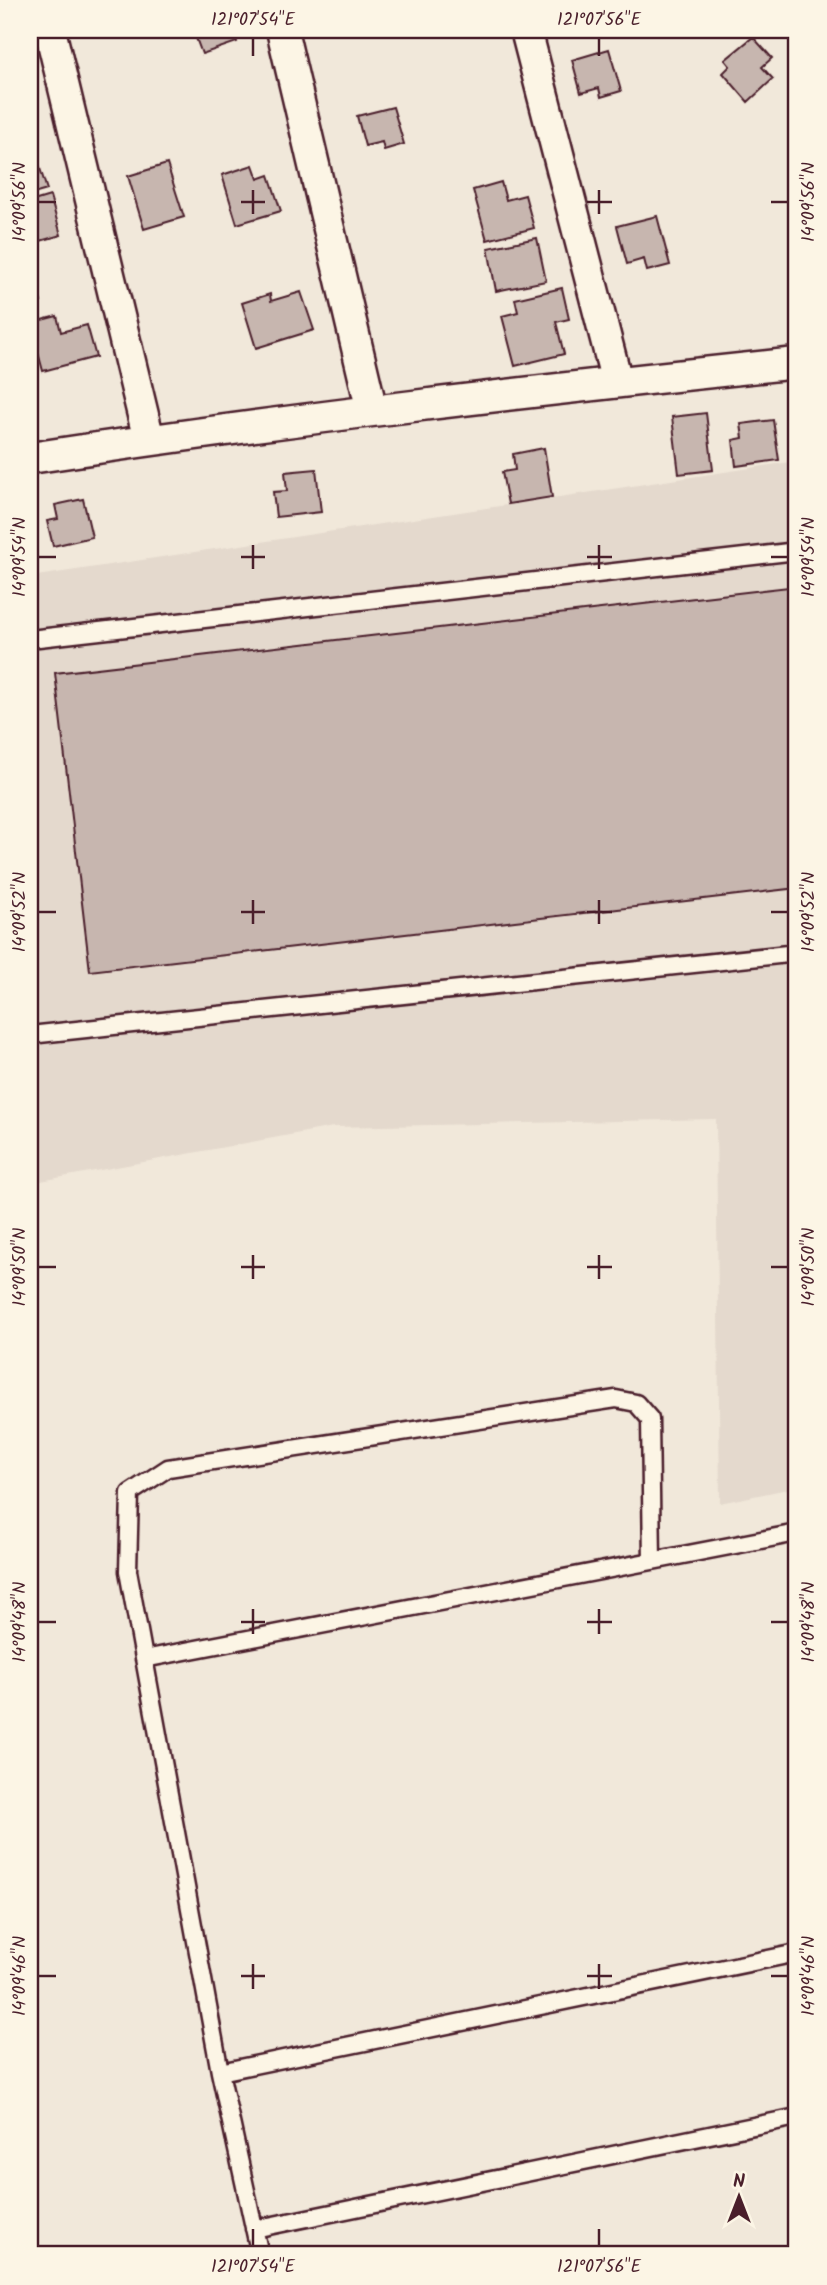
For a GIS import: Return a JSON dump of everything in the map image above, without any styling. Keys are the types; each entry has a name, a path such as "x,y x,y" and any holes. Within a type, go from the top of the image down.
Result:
{"street":[{"path":"50,30 149,440"},
{"path":"282,30 372,411"},
{"path":"526,30 617,382"},
{"path":"30,458 372,411 797,363"}],"lane":[{"path":"30,639 797,551"},
{"path":"30,1035 797,953"},
{"path":"260,2255 220,2071 128,1571 130,1493 168,1468 615,1399 636,1403 650,1419 652,1561"},
{"path":"144,1659 797,1533"},
{"path":"220,2071 797,1953"},
{"path":"254,2229 797,2117"}],"shaded area":[{"path":"797,461 797,1487 720,1503 716,1119 333,1127 30,1183 30,577"}],"building":[{"path":"193,30 233,30 237,42 202,54"},
{"path":"753,37 772,58 762,67 773,79 748,102 723,73 730,66 725,60"},
{"path":"609,49 621,91 601,97 599,88 581,93 572,60"},
{"path":"393,107 404,144 384,150 382,142 365,146 357,116"},
{"path":"37,159 47,190 30,195 30,161"},
{"path":"167,164 184,217 144,229 128,176"},
{"path":"253,165 258,179 269,175 281,211 237,224 222,175"},
{"path":"501,182 506,200 525,195 534,228 487,240 473,190"},
{"path":"50,196 61,235 30,244 30,202"},
{"path":"657,216 670,265 647,271 644,259 627,264 617,226"},
{"path":"537,238 546,281 496,291 488,248"},
{"path":"30,269 41,302 30,306"},
{"path":"562,288 569,319 556,322 564,354 515,366 502,316 518,312 515,299"},
{"path":"301,292 314,330 256,348 242,303 270,294 271,301"},
{"path":"57,316 61,332 87,325 96,357 43,371 30,323"},
{"path":"706,413 713,470 679,474 672,417"},
{"path":"773,420 779,460 736,466 733,440 743,438 741,424"},
{"path":"544,448 552,497 508,504 502,472 515,470 513,454"},
{"path":"316,469 321,512 276,517 273,492 287,491 285,472"},
{"path":"83,499 92,537 53,546 47,521 58,519 55,505"},
{"path":"797,586 797,888 90,971 55,673"}]}
